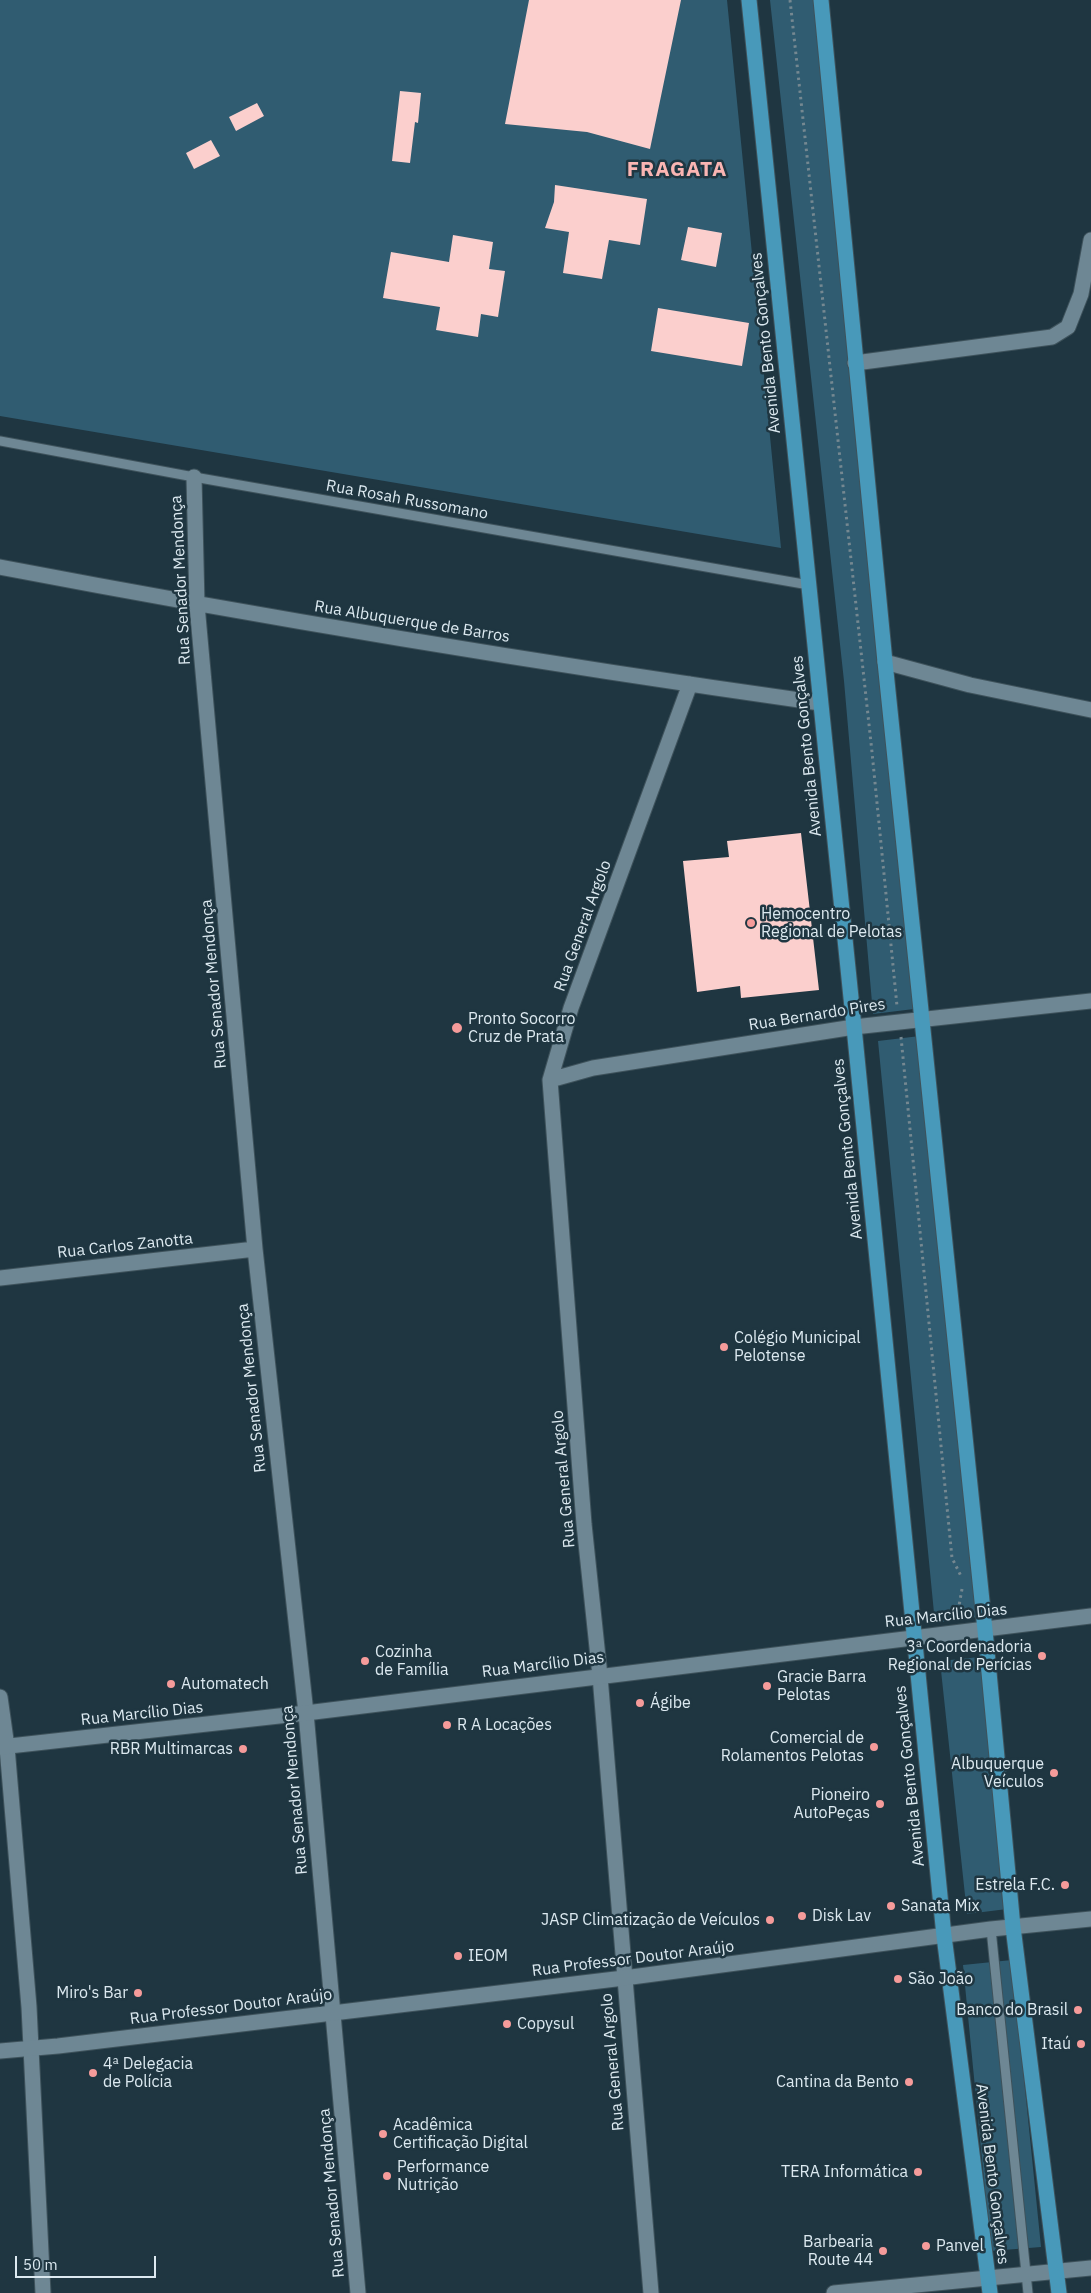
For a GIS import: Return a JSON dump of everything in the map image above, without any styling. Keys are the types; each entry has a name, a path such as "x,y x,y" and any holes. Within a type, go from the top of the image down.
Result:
{"main road":[{"name":"Avenida Bento Gonçalves","path":"749,0 854,1027 944,1936 989,2286"},
{"path":"821,0 885,662 986,1630 1013,1927 1059,2293"}],"street":[{"path":"856,363 1052,336 1068,327 1081,294 1091,240"},
{"name":"Rua Senador Mendonça","path":"194,477 197,605 255,1249 306,1713 358,2293"},
{"name":"Rua Albuquerque de Barros","path":"0,567 197,605 690,684 820,702"},
{"path":"885,662 970,685 1091,710"},
{"name":"Rua General Argolo","path":"651,2293 600,1676 584,1524 550,1080 572,1008 690,684"},
{"name":"Rua Bernardo Pires","path":"550,1080 593,1068 899,1020 1091,1001"},
{"name":"Rua Carlos Zanotta","path":"0,1278 255,1249"},
{"name":"Rua Marcílio Dias","path":"3,1747 306,1713 1091,1616"},
{"path":"0,1697 31,2048 43,2293"},
{"name":"Rua Professor Doutor Araújo","path":"0,2051 624,1978 1013,1927 1091,1919"},
{"path":"834,2293 989,2286 1026,2273 1091,2268"}],"lane":[{"name":"Rua Rosah Russomano","path":"0,441 809,586"},
{"path":"991,1930 1028,2293"}],"path":[{"path":"790,0 868,714 952,1558 964,1581 956,1620"}],"shaded area":[{"path":"0,0 727,0 781,548 0,416"},
{"path":"770,0 818,0 914,1009 873,1014 844,681"},
{"path":"920,1036 977,1617 935,1623 878,1041"},
{"path":"980,1657 1007,1909 967,1914 940,1661"},
{"path":"1012,1960 1041,2247 991,2251 963,1965"}],"building":[{"path":"529,0 681,0 650,149 587,132 505,124"},
{"path":"400,91 421,93 418,123 415,122 410,163 392,161"},
{"path":"257,103 264,116 236,131 229,117"},
{"path":"211,140 220,156 194,169 186,153"},
{"path":"555,185 647,199 640,245 609,240 602,279 563,273 569,232 545,228 554,202"},
{"path":"688,227 722,233 716,267 681,260"},
{"path":"453,235 493,242 489,269 505,271 498,317 481,314 478,337 436,330 440,307 383,298 391,252 449,262"},
{"path":"658,308 749,323 742,366 651,351"},
{"name":"Hemocentro Regional de Pelotas","path":"801,833 819,990 741,998 740,986 697,992 683,861 729,857 727,841"}],"place":[{"name":"Hemocentro Regional de Pelotas","path":"751,923"},
{"name":"Pronto Socorro Cruz de Prata","path":"457,1028"},
{"name":"Colégio Municipal Pelotense","path":"724,1347"},
{"name":"3ª Coordenadoria Regional de Perícias","path":"1042,1656"},
{"name":"Cozinha de Família","path":"365,1661"},
{"name":"Automatech","path":"171,1684"},
{"name":"Gracie Barra Pelotas","path":"767,1686"},
{"name":"Ágibe","path":"640,1703"},
{"name":"R A Locações","path":"447,1725"},
{"name":"Comercial de Rolamentos Pelotas","path":"874,1747"},
{"name":"RBR Multimarcas","path":"243,1749"},
{"name":"Albuquerque Veículos","path":"1054,1773"},
{"name":"Pioneiro AutoPeças","path":"880,1804"},
{"name":"Estrela F.C.","path":"1065,1885"},
{"name":"Sanata Mix","path":"891,1906"},
{"name":"Disk Lav","path":"802,1916"},
{"name":"JASP Climatização de Veículos","path":"770,1920"},
{"name":"IEOM","path":"458,1956"},
{"name":"São João","path":"898,1979"},
{"name":"Miro's Bar","path":"138,1993"},
{"name":"Banco do Brasil","path":"1078,2010"},
{"name":"Copysul","path":"507,2024"},
{"name":"Itaú","path":"1081,2044"},
{"name":"4ª Delegacia de Polícia","path":"93,2073"},
{"name":"Cantina da Bento","path":"909,2082"},
{"name":"Acadêmica Certificação Digital","path":"383,2134"},
{"name":"TERA Informática","path":"918,2172"},
{"name":"Performance Nutrição","path":"387,2176"},
{"name":"Panvel","path":"926,2246"},
{"name":"Barbearia Route 44","path":"883,2251"}],"district":[{"name":"FRAGATA","path":"677,170"}]}
